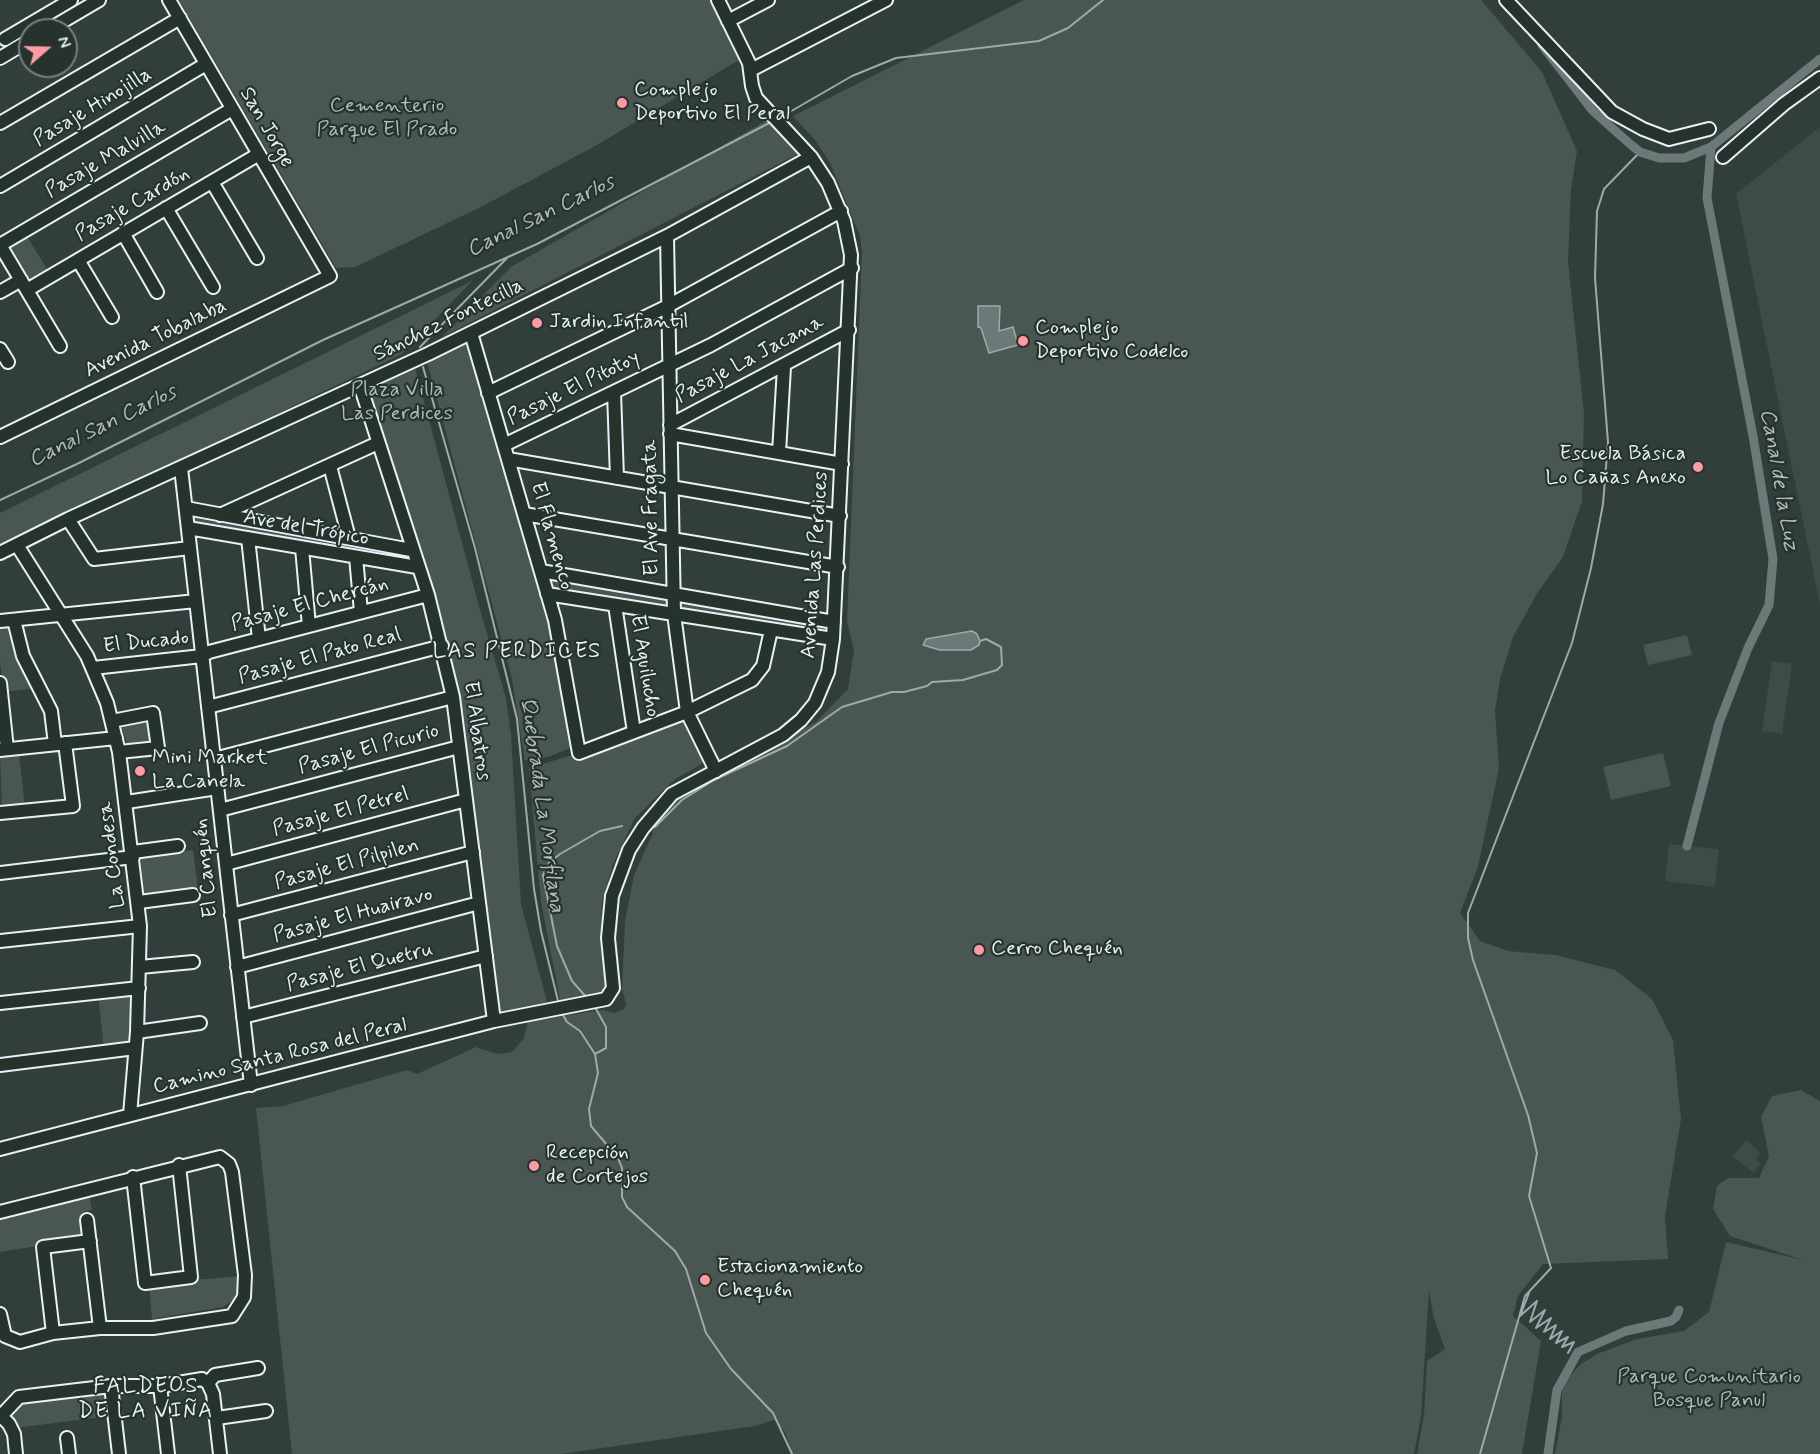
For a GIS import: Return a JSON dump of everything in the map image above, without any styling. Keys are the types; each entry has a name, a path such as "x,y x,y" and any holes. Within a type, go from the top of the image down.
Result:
{"street":[{"path":"12,51 2,35 71,0"},
{"path":"68,18 99,0"},
{"name":"San Jorge","path":"169,0 330,276"},
{"path":"718,0 751,70 886,0"},
{"path":"728,21 768,0"},
{"path":"1506,0 1612,112 1643,129 1669,139 1709,129"},
{"path":"0,123 180,18"},
{"path":"0,58 18,47"},
{"name":"Pasaje Hinojilla","path":"0,186 206,64"},
{"name":"Avenida Las Perdices","path":"571,1007 603,1000 612,992 608,938 612,896 629,850 643,828 672,794 774,741 801,720 814,703 825,682 833,639 838,567 852,268 849,243 841,211 828,183 812,157 756,98 752,86 751,70"},
{"path":"1723,157 1784,104 1820,78"},
{"name":"Pasaje Malvilla","path":"0,245 232,109"},
{"name":"Pasaje Cardón","path":"0,292 24,285 78,260 258,154"},
{"name":"Sánchez Fontecilla","path":"0,553 68,519 471,333 667,236 812,157"},
{"path":"212,182 257,258"},
{"path":"166,208 213,287"},
{"path":"489,393 668,306 841,211"},
{"path":"123,233 157,292"},
{"name":"El Ave Fragata","path":"667,236 674,614 687,712 716,771"},
{"path":"0,245 60,346"},
{"path":"78,260 112,317"},
{"name":"Pasaje El Pitotoy","path":"504,445 722,340 852,268"},
{"name":"Avenida Tobalaba","path":"0,437 330,276"},
{"name":"Pasaje La Jacana","path":"670,429 849,330"},
{"name":"El Flamenco","path":"471,333 541,571 560,644 579,753 634,732"},
{"path":"0,349 8,362"},
{"path":"779,453 783,367"},
{"name":"El Albatros","path":"360,385 411,550 428,595 453,697 494,1021"},
{"path":"615,392 617,478"},
{"path":"670,429 842,464"},
{"path":"220,515 378,443"},
{"path":"508,459 840,516"},
{"path":"330,466 349,538"},
{"name":"El Canquén","path":"181,468 251,1085"},
{"name":"Ave del Trópico","path":"186,508 411,550"},
{"path":"524,514 838,567"},
{"path":"68,519 94,559 190,548"},
{"name":"Ave del Trópico","path":"188,528 417,567"},
{"path":"248,538 259,639"},
{"name":"La Condesa","path":"17,544 63,615 93,668 112,721 119,752 127,802 140,926 137,1032 130,1115"},
{"path":"302,548 309,626"},
{"path":"356,557 361,612"},
{"path":"541,571 834,622"},
{"path":"547,594 833,639"},
{"name":"Pasaje El Chercán","path":"202,656 428,595"},
{"path":"0,621 196,602"},
{"name":"El Aguilucho","path":"615,605 634,732"},
{"path":"0,808 0,813 72,806 51,711 23,656 14,620"},
{"path":"634,732 687,712 752,681 763,666 771,630"},
{"name":"Pasaje El Pato Real","path":"208,707 442,646"},
{"name":"El Ducado","path":"93,668 202,656"},
{"path":"0,683 4,750 116,738"},
{"path":"214,759 453,697"},
{"path":"112,721 153,713 158,748 119,752"},
{"name":"Pasaje El Picurio","path":"220,810 459,747"},
{"path":"127,802 217,788"},
{"name":"Pasaje El Petrel","path":"226,864 466,800"},
{"path":"0,873 133,855 178,846"},
{"name":"Pasaje El Pilpilen","path":"231,915 473,852"},
{"path":"139,902 192,895"},
{"name":"Pasaje El Huairavo","path":"237,967 479,903"},
{"path":"0,941 140,926"},
{"name":"Pasaje El Quetru","path":"243,1017 486,956"},
{"path":"140,967 193,962"},
{"path":"0,1003 139,988"},
{"name":"Camino Santa Rosa del Peral","path":"0,1149 494,1021 571,1007"},
{"path":"137,1032 200,1023"},
{"path":"0,1065 135,1048"},
{"path":"0,1212 216,1156 226,1161 231,1172 245,1275 244,1297 232,1316 153,1328 100,1328 53,1333 20,1342 5,1336 0,1314"},
{"path":"133,1177 145,1282 190,1277 179,1165"},
{"path":"87,1220 100,1328"},
{"path":"53,1333 43,1247 90,1241"},
{"path":"208,1383 215,1375 258,1368"},
{"path":"16,1454 14,1434 9,1424 1,1416 19,1397 111,1386 160,1386 201,1379 208,1383 213,1394 220,1454"},
{"path":"111,1386 119,1454"},
{"path":"160,1386 168,1454"},
{"path":"217,1418 266,1411"},
{"path":"67,1438 69,1454"}],"shaded area":[{"path":"1820,127 1820,605 1736,194"},
{"path":"978,306 1000,306 999,331 1013,327 1018,345 989,353 981,328 978,327"},
{"path":"972,631 977,634 980,641 979,645 971,650 940,650 923,645 926,639"},
{"path":"1772,661 1792,664 1782,734 1762,731"},
{"path":"1669,844 1719,849 1715,887 1665,881"},
{"path":"1746,1140 1761,1153 1756,1159 1761,1164 1753,1173 1733,1156"}],"green space":[{"name":"Cementerio Parque El Prado","path":"179,0 713,0 739,60 597,145 479,208 355,267 336,268"},
{"path":"1024,0 1481,0 1542,72 1577,151 1571,189 1568,262 1584,413 1582,501 1563,557 1538,592 1513,637 1500,679 1495,711 1499,768 1478,867 1460,913 1480,941 1508,951 1556,955 1615,970 1652,999 1673,1040 1681,1119 1665,1216 1668,1259 1543,1264 1518,1296 1513,1316 1541,1341 1522,1454 1417,1454 1424,1415 1427,1361 1445,1349 1434,1319 1429,1291 1421,1416 1414,1454 792,1454 785,1432 774,1420 755,1426 561,1454 292,1454 256,1108 283,1106 407,1070 417,1074 476,1047 497,1054 512,1052 524,1038 528,1021 603,1010 614,1013 624,1009 626,1004 622,989 625,921 634,875 653,833 651,819 676,796 816,722 848,689 854,650 847,622 862,252 860,236 830,163 815,140 793,116"},
{"path":"767,120 798,154 442,337 511,267"},
{"path":"26,235 49,272 31,283 8,246"},
{"path":"472,281 402,354 0,546 0,513"},
{"name":"Plaza Villa Las Perdices","path":"468,338 554,637 575,746 548,757 525,761 512,679 427,362 427,358"},
{"name":"Plaza Villa Las Perdices","path":"414,364 506,698 511,735 521,904 547,1002 497,1015 459,710 363,387"},
{"path":"191,515 403,550 408,561 193,525"},
{"path":"543,576 822,622 821,636 548,592"},
{"path":"12,625 36,688 4,692 0,662 0,626"},
{"path":"1687,635 1692,655 1648,665 1643,645"},
{"path":"677,717 687,722 703,757 702,764 675,779 635,818 613,864 602,901 601,935 606,994 561,1005 541,902 529,768 579,753"},
{"path":"146,718 151,723 154,744 129,749 120,723"},
{"path":"19,753 25,808 2,811 0,756"},
{"path":"1663,753 1671,786 1611,800 1603,767"},
{"path":"193,850 198,890 144,896 140,856"},
{"path":"134,989 130,1047 104,1049 98,995"},
{"name":"Parque Comunitario Bosque Panul","path":"1801,1090 1820,1101 1820,1454 1555,1454 1562,1417 1562,1391 1567,1379 1581,1364 1597,1354 1637,1339 1684,1331 1709,1312 1726,1242 1803,1260 1730,1236 1713,1209 1717,1186 1728,1178 1759,1178 1769,1156 1761,1117 1772,1096"},
{"path":"89,1193 92,1210 83,1212 87,1238 0,1252 0,1217"},
{"path":"240,1276 236,1298 223,1307 152,1319 149,1284"},
{"path":"107,1392 111,1416 15,1428 11,1418 14,1406 21,1401"}],"waterway":[{"name":"Canal San Carlos","path":"781,117 852,76 896,58 1039,41 1068,28 1103,0"},
{"name":"Canal San Carlos","path":"1542,45 1593,111 1640,152 1659,158 1684,158 1711,147 1820,59"},
{"name":"Canal San Carlos","path":"0,500 79,463 323,340 537,244 773,121"},
{"name":"Canal de la Luz","path":"1687,846 1719,723 1748,648 1769,605 1773,559 1753,436 1707,198 1711,147"},
{"path":"1480,1454 1525,1296 1551,1268 1529,1196 1537,1153 1528,1115 1473,960 1468,938 1468,913 1572,643 1591,568 1603,504 1608,442 1595,278 1597,211 1604,189 1640,152"},
{"name":"Quebrada La Morfilana","path":"420,347 508,257"},
{"name":"Quebrada La Morfilana","path":"423,367 475,548 517,719 534,889 541,931 559,1005"},
{"path":"655,827 682,800 714,780 787,746 842,707 892,692 904,692 927,686 932,682 963,680 997,670 1002,665 1001,647 986,639 980,641"},
{"path":"587,998 572,981 557,946 543,875 549,863 560,854 600,831 622,826"},
{"path":"595,1007 606,1027 606,1048 595,1054"},
{"name":"Quebrada La Morfilana","path":"563,1015 567,1022 580,1031 595,1054 598,1073 589,1109 591,1126 618,1158 622,1168 622,1197 627,1207 675,1251 686,1269 706,1333 731,1369 773,1413 792,1454"},
{"path":"1529,1293 1520,1316 1537,1301 1530,1322 1545,1310 1536,1328 1551,1318 1544,1332 1556,1325 1550,1339 1562,1331 1556,1343 1568,1337 1562,1347 1574,1342 1568,1353"},
{"path":"1548,1454 1557,1390 1578,1352 1626,1331 1671,1321 1679,1310"}],"place":[{"name":"Complejo Deportivo El Peral","path":"622,103"},
{"name":"Jardin Infantil","path":"537,323"},
{"name":"Complejo Deportivo Codelco","path":"1023,341"},
{"name":"Escuela Básica Lo Cañas Anexo","path":"1698,467"},
{"name":"Mini Market La Canela","path":"140,771"},
{"name":"Cerro Chequén","path":"979,950"},
{"name":"Recepción de Cortejos","path":"534,1166"},
{"name":"Estacionamiento Chequén","path":"705,1280"}],"district":[{"name":"LAS PERDICES","path":"517,652"},
{"name":"FALDEOS DE LA VIÑA","path":"146,1400"}]}
